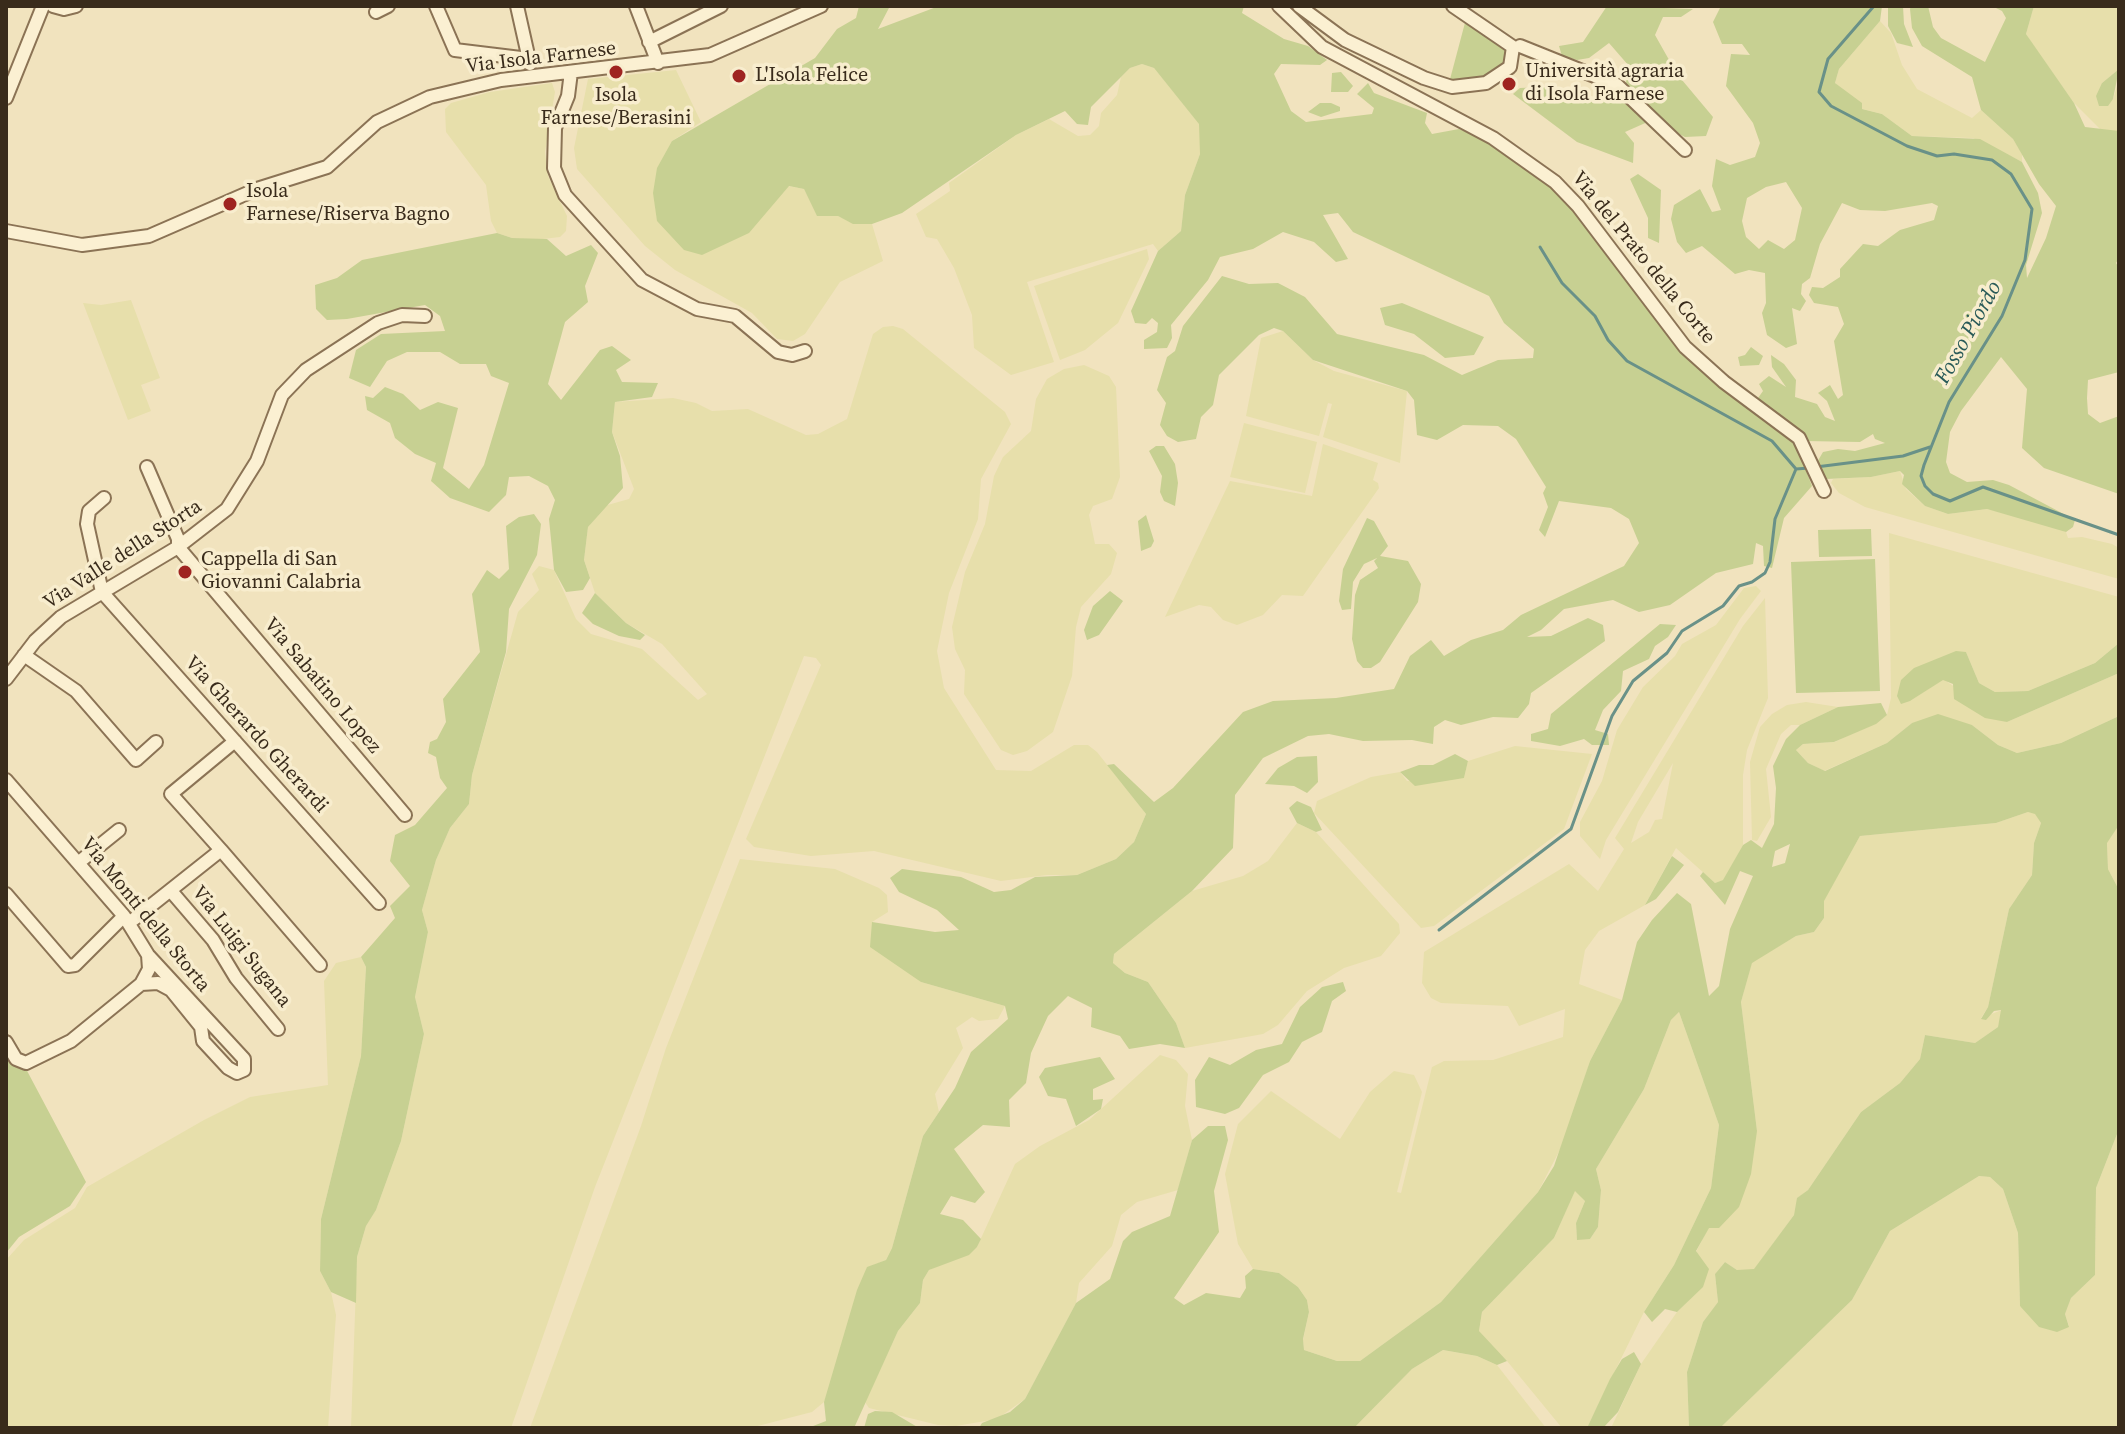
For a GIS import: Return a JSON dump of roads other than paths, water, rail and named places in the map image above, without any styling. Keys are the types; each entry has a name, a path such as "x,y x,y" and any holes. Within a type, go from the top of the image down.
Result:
{"street":[{"path":"7,96 43,6"},
{"path":"53,6 64,9 76,6"},
{"path":"376,12 388,6"},
{"path":"436,6 449,43 458,52 529,59"},
{"path":"517,6 532,75"},
{"path":"636,6 658,63"},
{"path":"649,42 721,6"},
{"name":"Via Isola Farnese","path":"6,231 91,245 158,234 257,189 327,167 369,127 402,108 458,89 532,75 658,63 722,52 821,6"},
{"name":"Via del Prato della Corte","path":"1279,6 1322,47 1493,138 1555,182 1578,206 1685,347 1744,398 1793,432 1809,457 1824,491"},
{"path":"1299,6 1345,40 1424,78 1452,87 1486,83 1510,67 1513,47 1453,6"},
{"path":"1520,46 1617,85 1685,150"},
{"path":"571,72 568,96 555,128 554,168 565,195 642,280 697,309 735,316 778,352 792,355 805,351"},
{"name":"Via Valle della Storta","path":"6,679 55,622 178,547 227,509 257,461 280,398 296,379 378,323 402,315 425,316"},
{"path":"147,467 178,539 178,547"},
{"path":"102,592 87,524 89,511 104,498"},
{"name":"Via Sabatino Lopez","path":"178,547 405,815"},
{"name":"Via Gherardo Gherardi","path":"102,592 379,903"},
{"path":"24,655 76,691 136,760 156,742"},
{"path":"235,741 171,794 320,965"},
{"name":"Via Monti della Storta","path":"6,780 126,920 132,935 148,955 243,1057 246,1063 243,1071 230,1070 203,1041 202,1029 171,990 158,983 141,984"},
{"path":"78,863 119,830"},
{"path":"6,894 68,966 75,965 126,920 171,891 221,850"},
{"name":"Via Luigi Sugana","path":"171,891 216,943 236,978 278,1029"},
{"path":"6,1042 18,1060 28,1063 76,1038 141,984 149,969 148,955"}],"waterway":[{"name":"Fosso Piordo","path":"1874,6 1828,59 1819,92 1831,106 1907,146 1937,156 1954,154 1992,160 2011,174 2032,209 2025,260 2002,316 1949,402 1924,465 1921,476 1925,486 1933,494 1950,501 1983,487 2119,535"},
{"path":"1540,247 1562,283 1595,316 1608,340 1627,361 1772,441 1796,469 1809,468"},
{"path":"1816,467 1903,456 1930,447"},
{"path":"1439,930 1571,829 1612,716 1633,681 1667,653 1682,631 1723,606 1739,586 1765,573 1770,562 1775,519 1796,469"}],"place":[{"name":"Isola Farnese/Berasini","path":"616,72"},
{"name":"L'Isola Felice","path":"739,76"},
{"name":"Università agraria di Isola Farnese","path":"1509,84"},
{"name":"Isola Farnese/Riserva Bagno","path":"230,204"},
{"name":"Cappella di San Giovanni Calabria","path":"185,572"}]}
